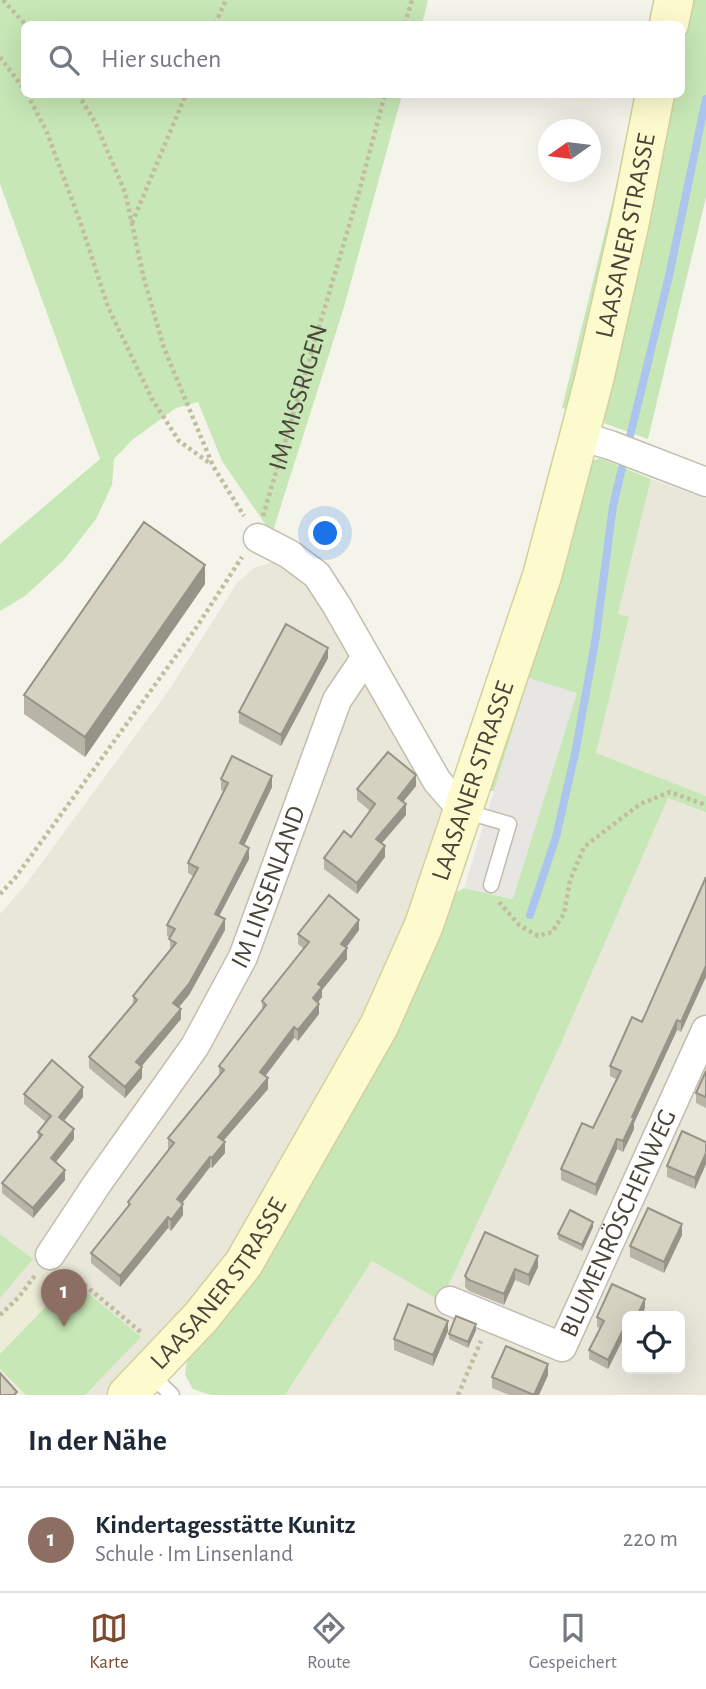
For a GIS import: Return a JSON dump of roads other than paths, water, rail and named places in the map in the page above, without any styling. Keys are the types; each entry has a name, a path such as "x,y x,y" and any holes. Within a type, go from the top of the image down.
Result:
{"street":[{"path":"670,21 674,0"},
{"name":"LAASANER STRASSE","path":"148,1375 201,1317 244,1263 379,1027 424,925 542,576 580,436 626,239 654,98"},
{"path":"580,436 706,482"},
{"path":"258,538 289,554 317,575 437,781 463,810"},
{"name":"IM LINSENLAND","path":"50,1255 195,1046 243,957 337,700 366,657"},
{"name":"BLUMENRÖSCHENWEG","path":"450,1301 562,1347 706,1030"}],"lane":[{"path":"463,810 509,824 491,886"}],"waterway":[{"path":"630,436 669,276 706,99"},
{"path":"530,915 556,837 576,749 596,636 613,506 622,468"}],"place":[{"name":"Kindertagesstätte Kunitz","path":"64,1327"}]}
